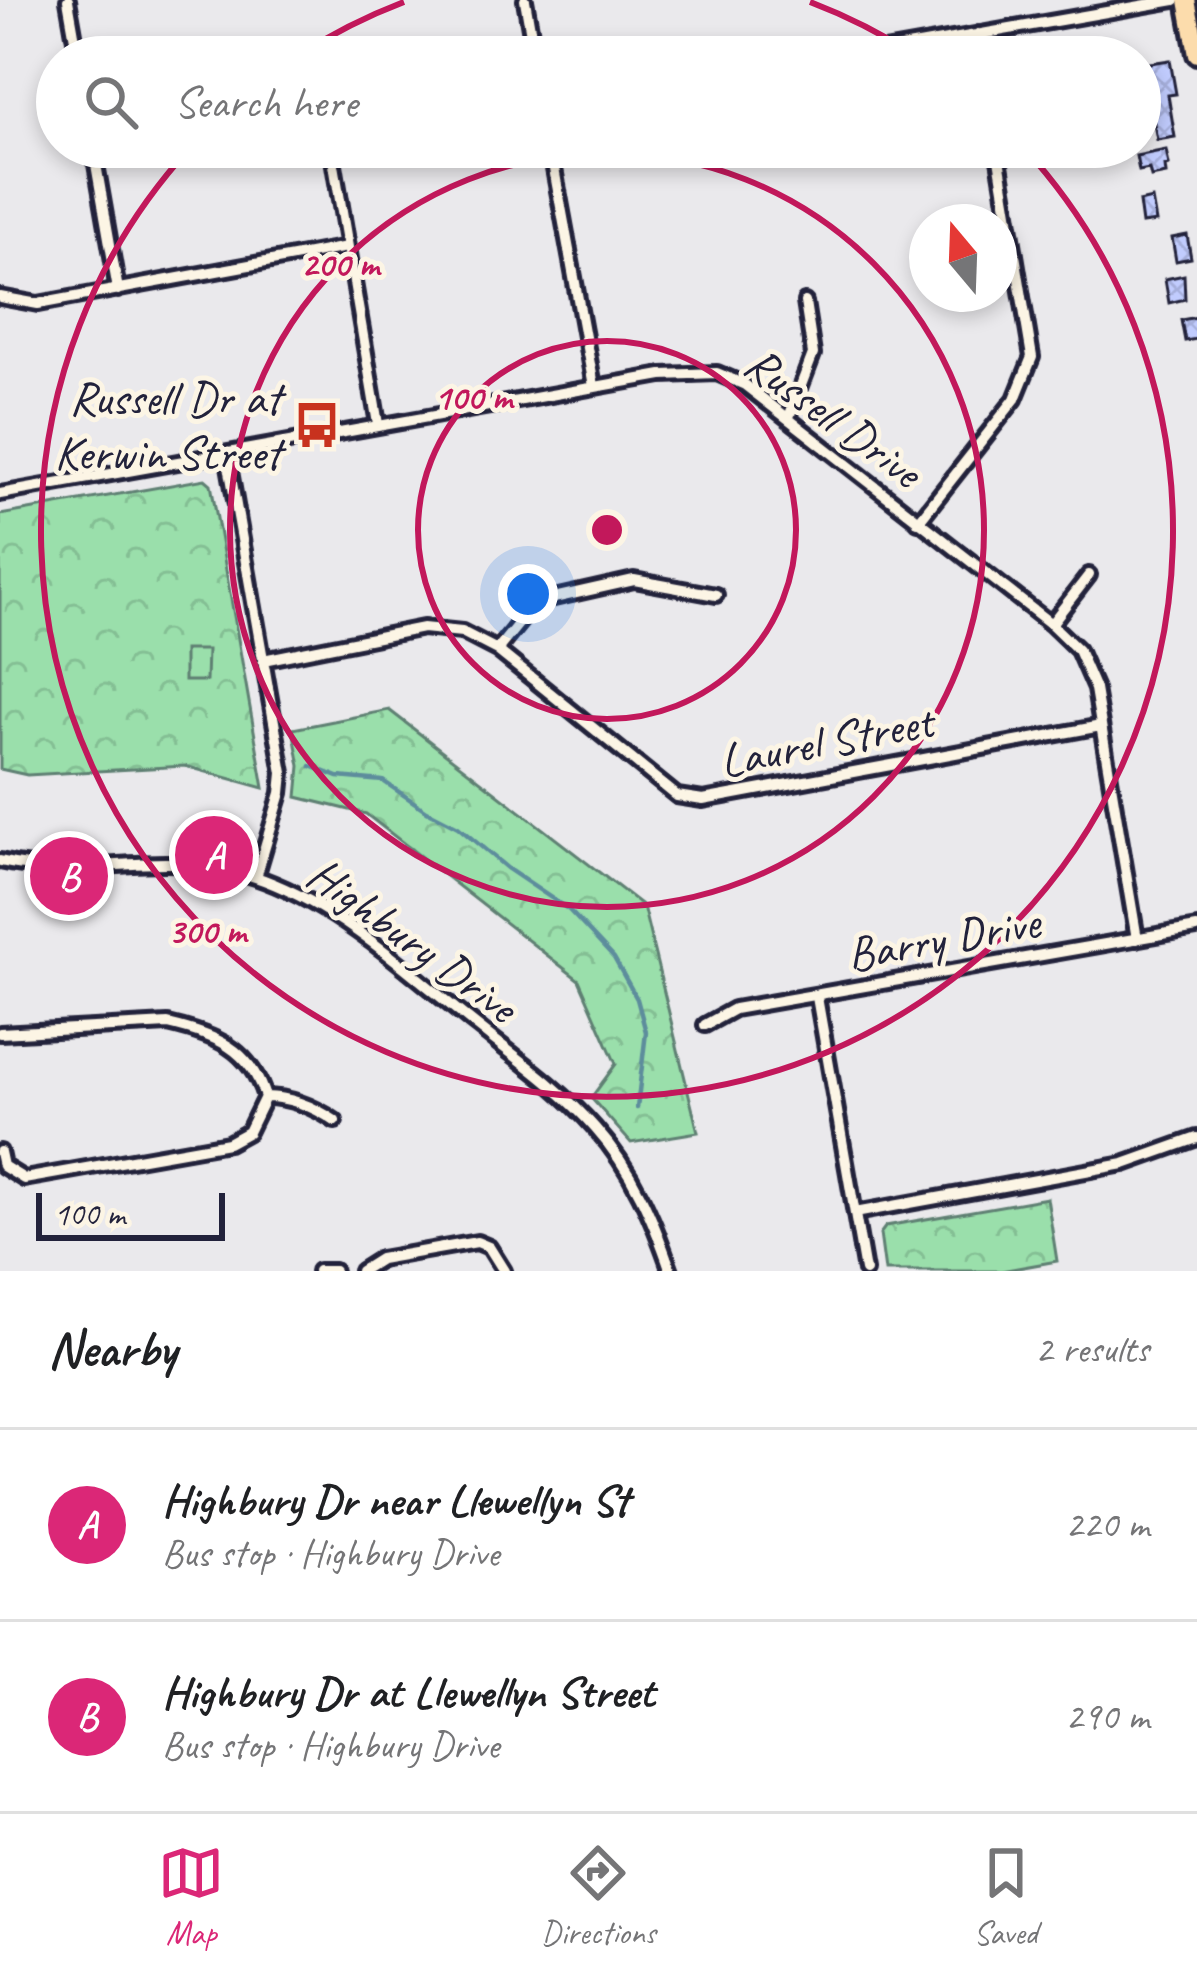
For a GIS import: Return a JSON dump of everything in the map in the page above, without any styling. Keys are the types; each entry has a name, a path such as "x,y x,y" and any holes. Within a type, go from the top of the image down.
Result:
{"main road":[{"path":"1187,0 1197,54"}],"street":[{"path":"68,0 74,36"},
{"path":"525,0 531,36"},
{"path":"966,36 1175,0"},
{"path":"97,168 118,290"},
{"path":"334,168 378,424"},
{"path":"554,168 594,386"},
{"path":"918,522 1015,399 1032,357 1001,168"},
{"path":"0,296 38,304 347,248"},
{"path":"789,418 813,354 805,302"},
{"name":"Russell Drive","path":"0,494 594,386 683,372 717,373 745,385 789,418 1078,650 1089,669 1101,726 1137,939"},
{"path":"227,454 283,773 256,877"},
{"path":"1051,624 1089,575"},
{"path":"497,650 536,602 634,580 716,595"},
{"name":"Laurel Street","path":"263,660 423,628 461,632 497,650 677,796 703,800 1101,726"},
{"name":"Highbury Drive","path":"0,861 55,868 185,863 256,877 316,904 380,950 595,1127 640,1191 671,1271"},
{"name":"Barry Drive","path":"705,1025 734,1009 1197,928"},
{"path":"817,997 866,1271"},
{"path":"0,1033 168,1024 243,1054 257,1071 265,1096 248,1132 228,1143 24,1179 3,1166 0,1152"},
{"path":"265,1096 318,1109 334,1121"},
{"path":"855,1213 1124,1164 1197,1138"},
{"path":"361,1271 380,1259 477,1242 489,1247 504,1271"},
{"path":"318,1271 334,1271"}],"green space":[{"path":"205,479 211,484 264,788 185,766 27,775 0,769 0,515"},
{"path":"184,650 207,650 206,681 184,681"},
{"path":"389,710 643,906 698,1132 631,1143 591,1098 616,1064 579,980 366,814 297,797 300,766 293,729"},
{"path":"1047,1198 1057,1261 1001,1271 885,1271 880,1234 886,1226"}],"building":[{"path":"1170,60 1176,94 1168,95 1175,137 1161,139 1161,61"},
{"path":"1166,150 1166,174 1151,177 1149,169 1139,171 1138,168 1161,168 1161,151"},
{"path":"1152,199 1156,222 1142,224 1139,202"},
{"path":"1187,235 1191,258 1176,261 1172,238"},
{"path":"1184,275 1185,299 1169,303 1165,279"},
{"path":"1197,317 1197,339 1185,341 1181,320"}],"waterway":[{"path":"311,766 338,777 383,781 458,827 508,869 569,910 614,958 637,999 646,1032 637,1108"}],"place":[{"name":"Russell Dr at Kerwin Street","path":"317,425"},
{"name":"Highbury Dr near Llewellyn St","path":"214,855"},
{"name":"Highbury Dr at Llewellyn Street","path":"69,876"}]}
